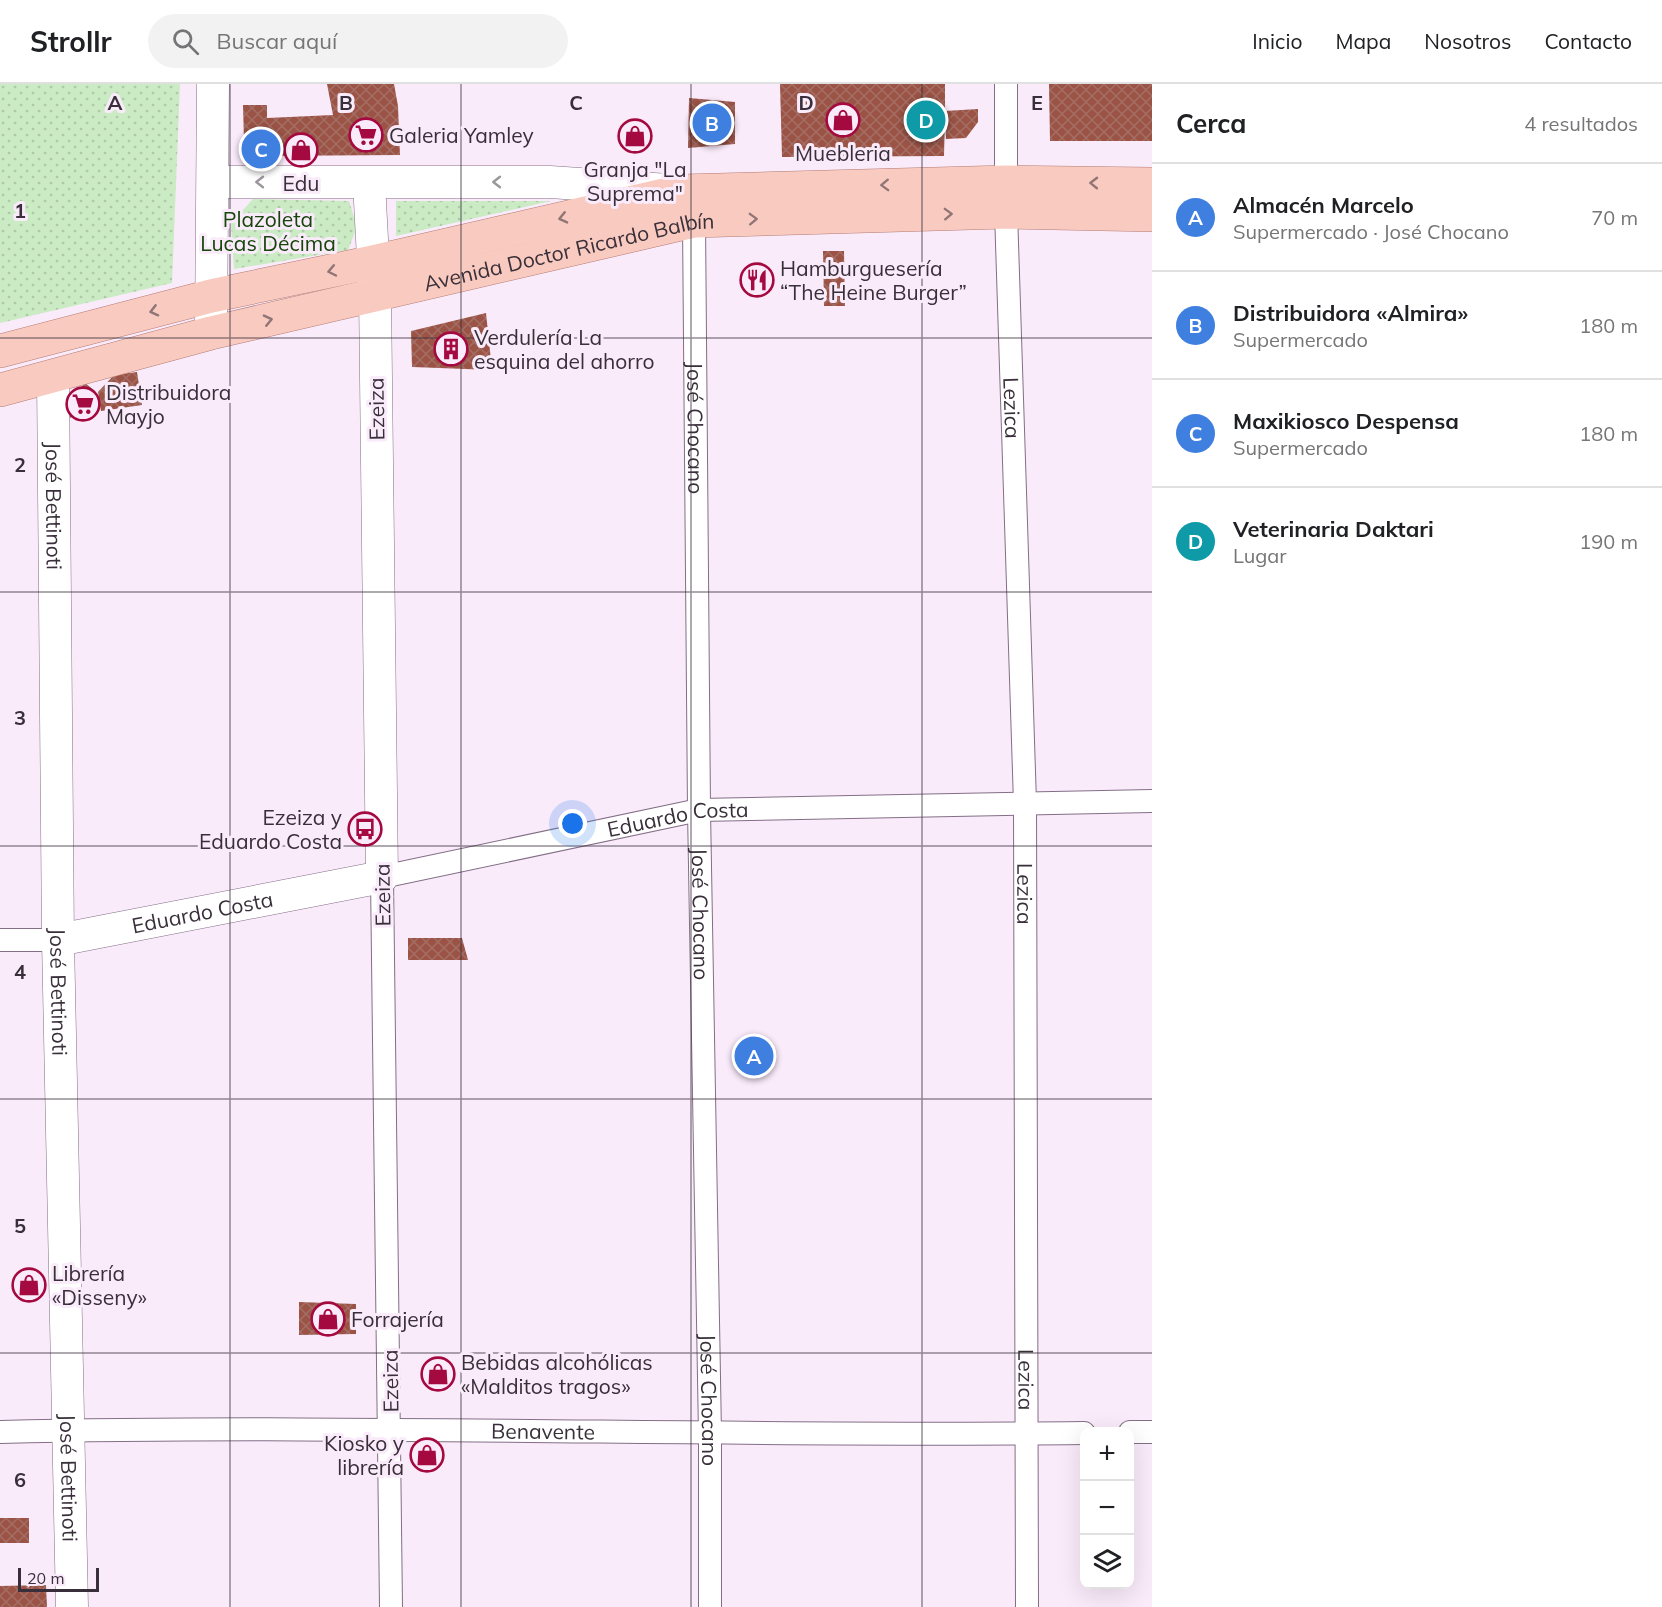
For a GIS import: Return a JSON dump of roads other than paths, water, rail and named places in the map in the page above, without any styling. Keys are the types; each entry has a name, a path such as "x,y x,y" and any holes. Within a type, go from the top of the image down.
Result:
{"main road":[{"name":"Avenida Doctor Ricardo Balbín","path":"0,390 211,333 694,221 1152,184"},
{"name":"Avenida Doctor Ricardo Balbín","path":"0,351 211,296 374,262 681,191 1006,197 1152,214"}],"street":[{"path":"211,333 213,84"},
{"name":"Lezica","path":"1006,84 1006,197 1025,803 1027,1607"},
{"name":"Avenida Doctor Ricardo Balbín","path":"214,182 550,182 681,191"},
{"name":"Ezeiza","path":"369,183 375,294 391,1607"},
{"name":"José Chocano","path":"694,221 699,810 710,1434 710,1607"},
{"name":"José Bettinoti","path":"53,376 58,940 72,1607"},
{"name":"Eduardo Costa","path":"0,940 58,940 382,878 699,810 1152,801"},
{"name":"Benavente","path":"0,1432 390,1430 710,1434 1080,1433"},
{"path":"1134,1432 1152,1432"}],"place":[{"name":"Muebleria","path":"843,120"},
{"name":"Veterinaria Daktari","path":"926,120"},
{"name":"Distribuidora «Almira»","path":"712,123"},
{"name":"Galeria Yamley","path":"366,135"},
{"name":"Granja \"La Suprema\"","path":"635,136"},
{"name":"Maxikiosco Despensa","path":"261,149"},
{"name":"Edu","path":"301,150"},
{"name":"Hamburguesería “The Heine Burger”","path":"757,280"},
{"name":"Verdulería La esquina del ahorro","path":"451,349"},
{"name":"Distribuidora Mayjo","path":"83,404"},
{"name":"Ezeiza y Eduardo Costa","path":"365,829"},
{"name":"Almacén Marcelo","path":"754,1056"},
{"name":"Librería «Disseny»","path":"29,1285"},
{"name":"Forrajería","path":"328,1319"},
{"name":"Bebidas alcohólicas «Malditos tragos»","path":"438,1374"},
{"name":"Kiosko y librería","path":"427,1455"}],"park label":[{"name":"Plazoleta Lucas Décima","path":"268,231"}]}
